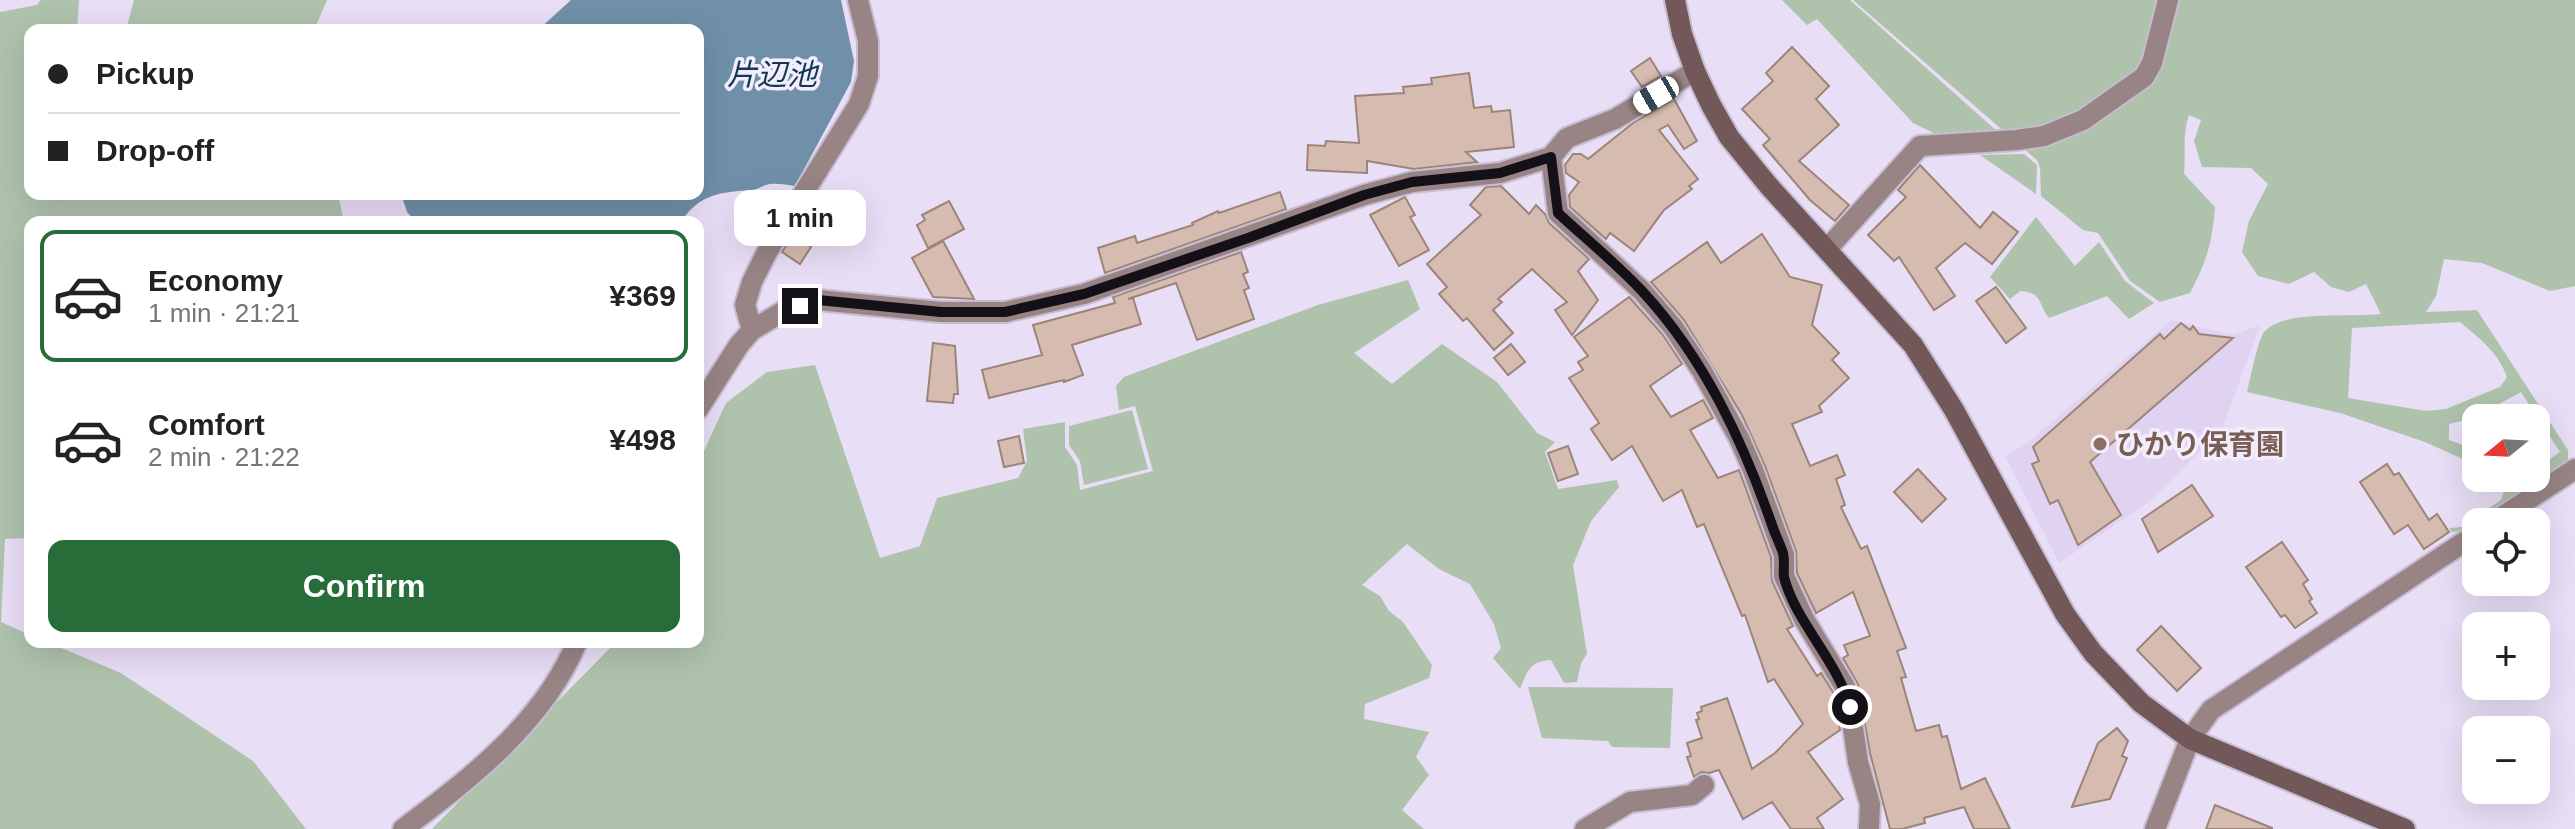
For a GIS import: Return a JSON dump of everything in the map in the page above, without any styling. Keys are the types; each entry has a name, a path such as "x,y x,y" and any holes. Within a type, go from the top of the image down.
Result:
{"street":[{"path":"752,330 745,305 752,282 767,252 859,104 868,76 868,41 858,0"},
{"path":"1675,0 1682,34 1695,71 1720,122 1744,158 1913,345 1954,410 2065,614 2125,688 2190,739 2405,829"},
{"path":"1827,249 1920,146 2044,136 2083,120 2144,77 2152,63 2168,0"},
{"path":"704,400 752,330 782,312 818,300 941,312 1005,312 1084,294 1364,195 1412,182 1500,173 1551,157 1567,138 1615,119 1695,71"},
{"path":"1551,157 1558,213 1642,291 1673,327 1702,371 1739,438 1784,555 1784,576 1804,619 1845,687 1858,762 1870,804 1869,829"},
{"path":"2515,508 2575,469"},
{"path":"2155,829 2190,739 2211,710 2462,543"},
{"path":"403,829 470,778 529,721 574,648"},
{"path":"1585,829 1630,802 1692,795 1704,785"}],"shaded area":[{"path":"2171,320 2234,335 2260,325 2222,429 2149,502 2059,563 2005,456 2025,445"}],"green space":[{"path":"41,0 79,0 77,24 24,24 24,200 339,200 343,216 24,216 24,538 5,539 1,622 24,632 24,648 61,648 121,673 253,761 306,829 0,829 0,12 37,5"},
{"path":"134,0 327,0 317,24 128,24"},
{"path":"1782,0 1850,0 2000,134 1942,137 1913,123 1817,19 1807,25"},
{"path":"1853,0 2575,0 2575,286 2550,291 2482,263 2444,259 2436,296 2426,312 2477,310 2538,404 2529,404 2521,392 2499,404 2462,404 2462,421 2449,424 2449,440 2462,445 2462,459 2425,442 2340,413 2247,392 2262,336 2273,325 2302,317 2381,314 2366,284 2349,292 2331,287 2314,272 2289,284 2258,276 2242,252 2249,221 2268,184 2251,168 2202,167 2194,141 2201,120 2189,115 2184,174 2215,207 2208,252 2190,293 2160,302 2130,281 2098,233 2083,230 2041,196 2037,160","holes":["2460,322 2488,346 2507,377 2500,387 2446,409 2426,411 2348,398 2352,328"]},
{"path":"2024,154 2037,165 2036,194 1980,155"},
{"path":"2036,217 2075,266 2099,242 2125,281 2154,303 2129,319 2107,296 2049,318 2033,294 2020,291 2010,299 1990,277"},
{"path":"1408,280 1420,309 1354,353 1392,384 1442,344 1497,382 1537,433 1555,442 1545,452 1558,489 1617,480 1619,487 1591,521 1573,565 1587,654 1581,663 1577,682 1564,683 1551,660 1530,668 1520,689 1493,658 1501,648 1494,624 1470,584 1439,569 1407,544 1362,585 1380,596 1389,611 1403,622 1432,665 1429,678 1365,704 1364,719 1429,732 1416,757 1429,775 1402,810 1424,829 432,829 610,648 704,648 704,451 726,403 767,372 815,365 880,558 920,546 937,498 1018,478 1027,461 1023,429 1065,422 1065,447 1077,465 1080,490 1153,471 1135,406 1119,410 1116,386 1124,377 1318,305"},
{"path":"1132,410 1148,469 1084,485 1080,461 1069,445 1069,426"},
{"path":"2550,422 2568,450 2568,463 2550,475 2550,459 2560,452 2550,437"},
{"path":"2504,492 2525,492 2502,508 2489,508 2501,500"},
{"path":"2461,527 2462,532 2451,532 2450,528"},
{"path":"1528,687 1673,688 1670,748 1612,747 1608,741 1542,738"}],"water":[{"name":"片辺池","path":"571,0 841,0 854,61 851,82 795,186 770,184 704,200 704,24 545,24"},
{"name":"片辺池","path":"403,200 703,200 686,216 411,216"}],"building":[{"path":"1792,47 1829,86 1816,99 1839,125 1799,161 1849,205 1835,221 1810,200 1763,145 1770,139 1742,109 1773,81 1766,73"},
{"path":"1650,58 1661,76 1642,87 1631,71"},
{"path":"1469,73 1474,108 1491,106 1492,112 1510,110 1514,147 1466,152 1477,162 1414,169 1367,161 1367,173 1307,170 1308,145 1325,146 1326,141 1359,143 1355,96 1404,93 1403,87 1432,84 1431,78"},
{"path":"1674,99 1697,141 1684,149 1668,125 1659,130 1698,179 1689,186 1692,189 1664,210 1634,251 1610,233 1606,239 1570,207 1569,195 1579,182 1566,173 1565,165 1573,154 1581,154 1588,159 1633,123"},
{"path":"1920,165 1980,228 1993,212 2018,232 1992,264 1965,243 1936,268 1955,296 1934,310 1899,257 1894,261 1868,235 1906,197 1898,190"},
{"path":"1501,186 1529,214 1536,205 1549,223 1589,259 1578,271 1598,300 1572,335 1555,310 1567,302 1532,269 1498,299 1502,302 1493,310 1513,333 1494,350 1467,318 1463,321 1439,294 1447,287 1427,264 1481,215 1470,205 1486,187"},
{"path":"1280,192 1286,209 1105,273 1098,248 1135,236 1137,243 1193,225 1218,211"},
{"path":"1405,197 1415,215 1410,217 1429,250 1399,266 1370,215"},
{"path":"949,201 964,229 928,248 917,225 925,220 922,215"},
{"path":"1762,234 1790,277 1822,285 1812,325 1839,353 1832,360 1849,378 1819,406 1822,412 1792,424 1810,466 1837,455 1845,475 1836,479 1845,505 1841,507 1861,549 1867,546 1906,648 1897,651 1906,677 1901,678 1916,731 1939,725 1942,737 1947,736 1961,789 1985,778 2010,829 1974,829 1964,807 1924,818 1925,823 1890,829 1870,753 1858,684 1843,658 1848,655 1844,645 1870,636 1853,592 1816,613 1797,573 1796,551 1765,466 1742,415 1684,320 1651,282 1707,242 1721,263"},
{"path":"793,235 811,247 800,264 782,252"},
{"path":"943,241 974,299 933,297 912,258"},
{"path":"1241,252 1248,272 1243,274 1249,288 1244,290 1254,319 1197,340 1176,283 1128,299 1133,298 1141,324 1072,345 1083,375 989,398 982,370 1042,355 1033,325 1115,303 1113,297"},
{"path":"1996,287 2026,328 2006,343 1976,301"},
{"path":"1629,297 1663,335 1682,364 1650,386 1671,417 1703,400 1713,418 1690,430 1718,478 1739,470 1771,557 1772,581 1793,626 1787,629 1817,676 1821,673 1833,692 1840,730 1808,752 1843,799 1817,818 1824,829 1791,829 1772,802 1743,819 1719,770 1701,772 1694,777 1687,757 1691,756 1687,743 1702,738 1696,720 1699,719 1697,713 1702,711 1701,707 1727,698 1752,769 1775,753 1803,724 1774,679 1768,682 1745,615 1742,616 1704,524 1697,527 1682,490 1663,501 1632,446 1612,460 1591,429 1599,423 1569,378 1583,370 1578,362 1588,356 1574,337"},
{"path":"2181,323 2190,330 2193,326 2199,334 2233,338 2090,462 2121,515 2078,545 2058,500 2050,504 2032,464 2039,461 2033,447 2160,334 2164,339"},
{"path":"933,343 955,346 958,394 954,394 953,403 927,401"},
{"path":"1511,344 1525,362 1508,375 1494,358"},
{"path":"1019,436 1024,463 1004,467 998,441"},
{"path":"1568,446 1578,474 1558,481 1548,453"},
{"path":"2387,464 2394,475 2399,473 2429,520 2437,514 2449,532 2424,549 2408,525 2394,534 2360,482"},
{"path":"1918,469 1946,499 1922,522 1894,492"},
{"path":"2192,485 2213,516 2158,552 2142,519"},
{"path":"2282,542 2308,580 2303,584 2317,613 2295,628 2285,615 2281,617 2246,567"},
{"path":"2161,626 2201,668 2177,691 2137,650"},
{"path":"2117,728 2128,741 2122,756 2127,758 2110,799 2072,807 2098,743"},
{"path":"2215,805 2272,828 2272,829 2206,829"}],"place":[{"name":"ひかり保育園","path":"2100,444"}],"route":[{"path":"800,306 818,300 941,312 1005,312 1084,294 1364,195 1412,182 1500,173 1551,157 1558,213 1642,291 1673,327 1702,371 1739,438 1784,555 1784,576 1804,619 1845,687 1850,707"}]}
